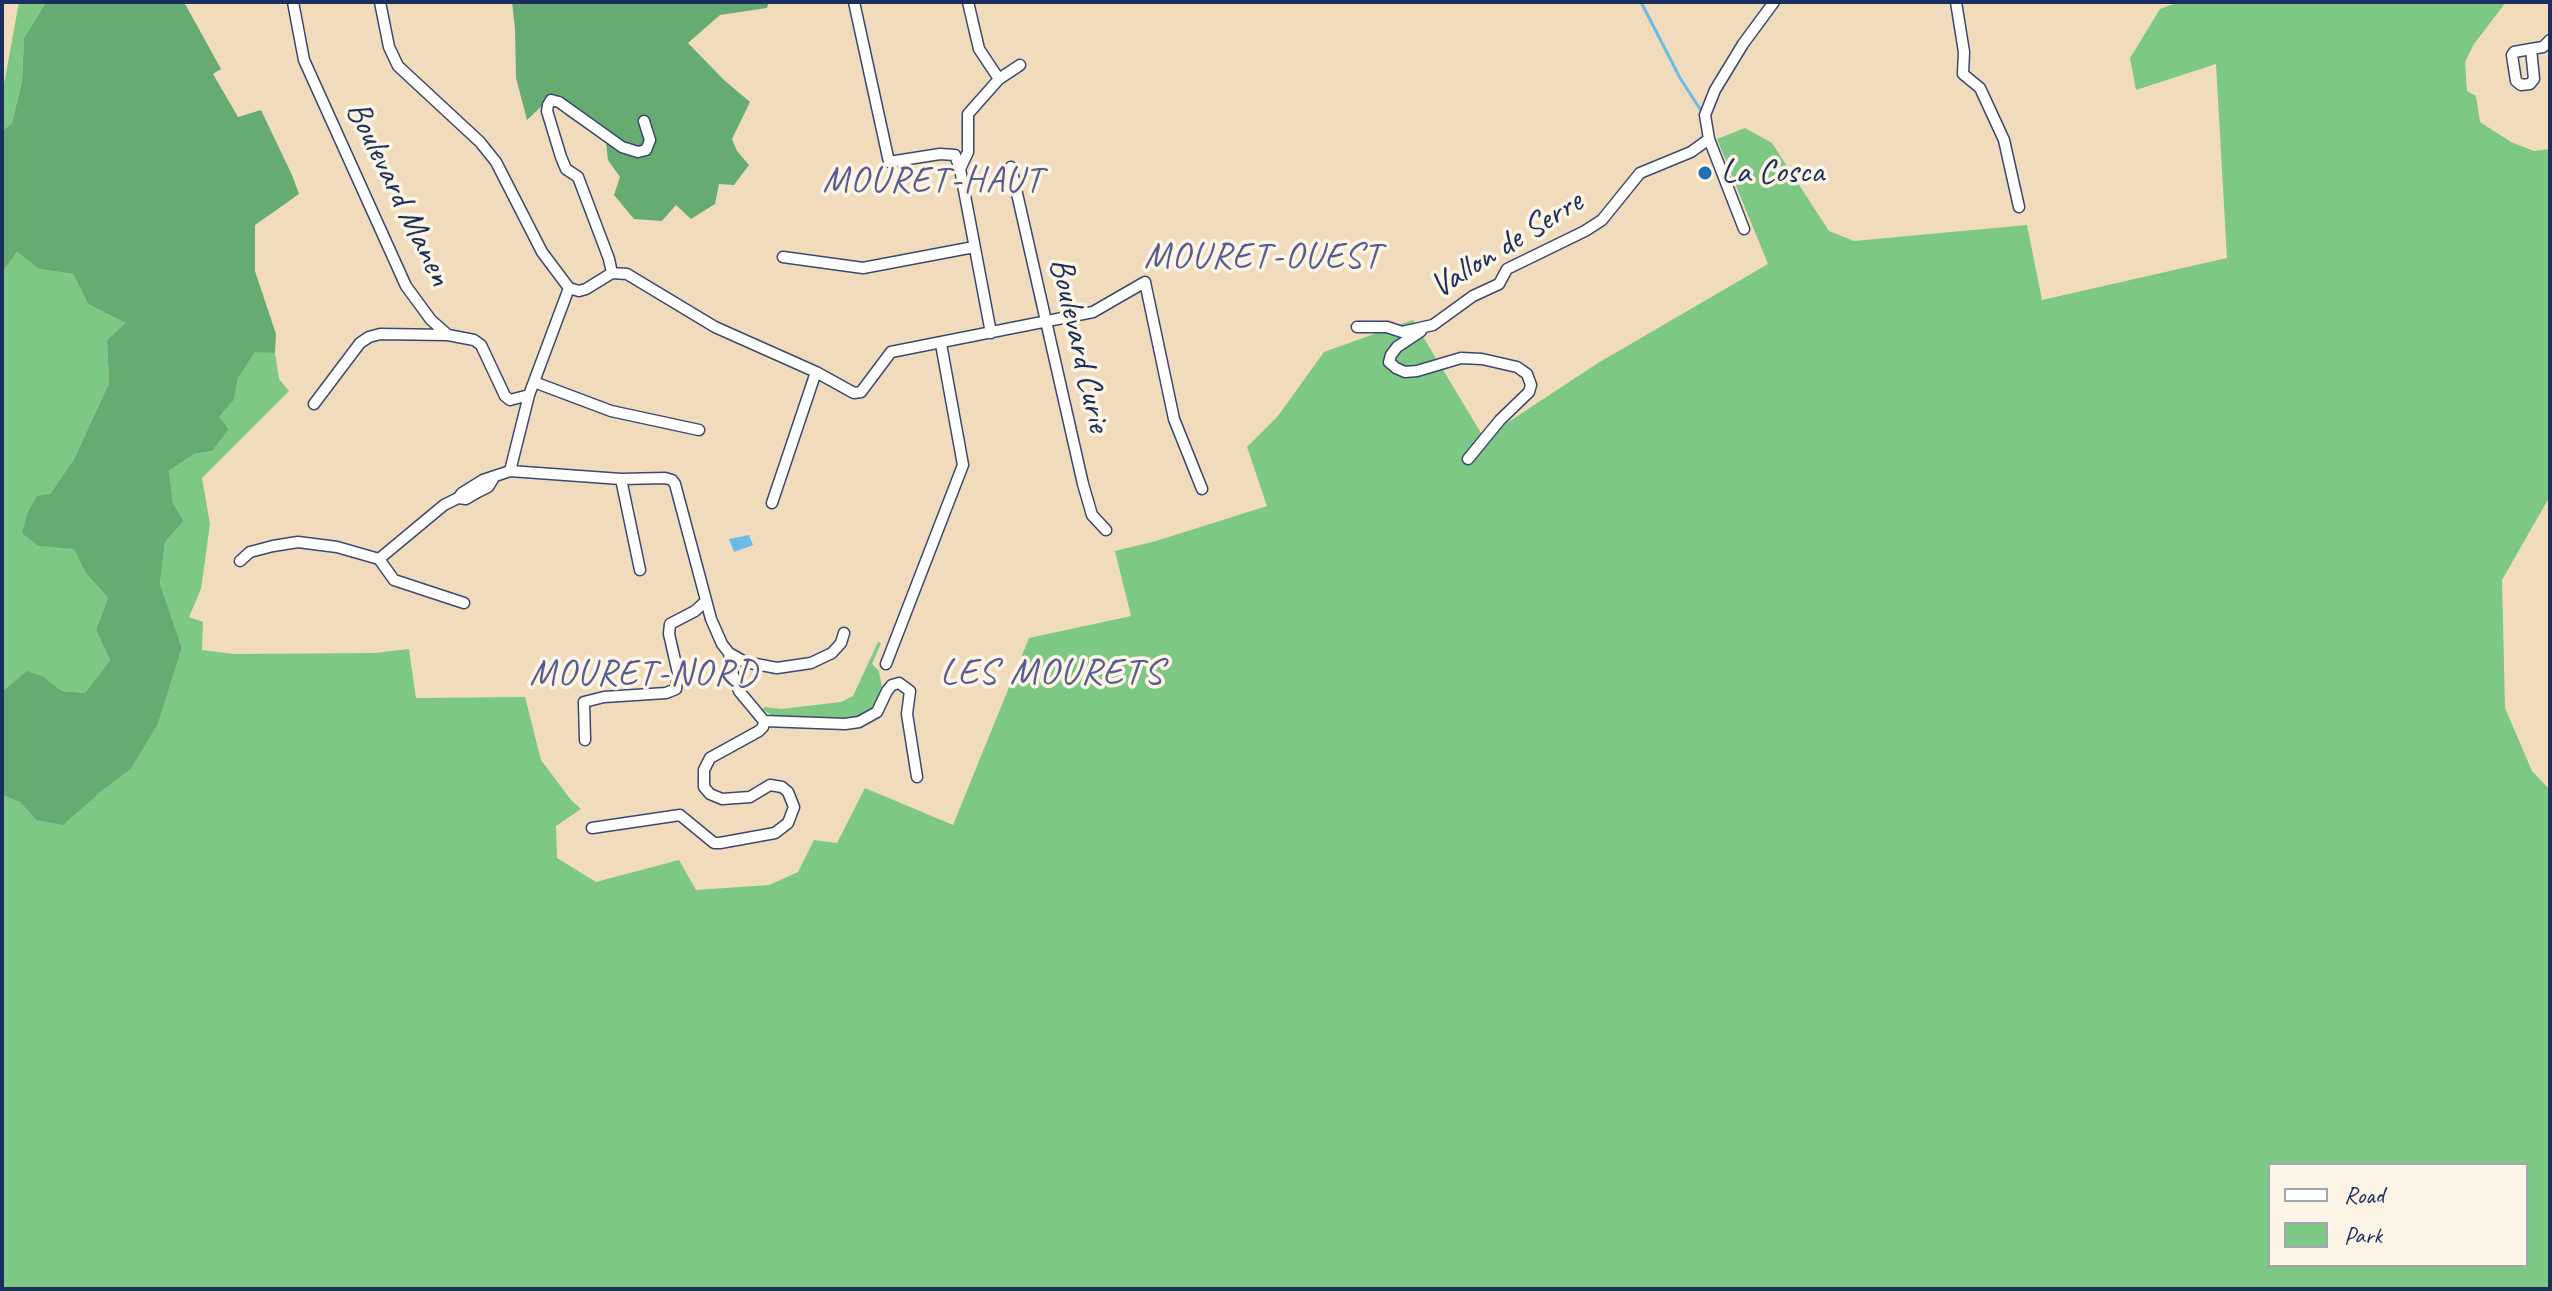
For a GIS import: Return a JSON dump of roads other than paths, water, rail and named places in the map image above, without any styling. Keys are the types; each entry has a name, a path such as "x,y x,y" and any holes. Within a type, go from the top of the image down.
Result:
{"street":[{"name":"Boulevard Manen","path":"293,2 304,60 406,286 431,320 448,335 474,340 481,345 502,392 510,400 529,395"},
{"path":"380,2 389,47 398,66 480,142 496,162 542,252 569,288 579,291 612,273 627,274 715,327 816,372 854,393 861,392 891,352 1093,312 1145,282 1174,419 1202,489"},
{"path":"854,2 889,162 940,154 955,155 991,333"},
{"path":"968,2 979,49 999,79"},
{"path":"1744,229 1709,139 1705,115 1706,108 1743,44 1774,2"},
{"path":"1956,2 1964,52 1963,74 1980,88 2004,140 2019,207"},
{"path":"2531,49 2543,47 2550,40"},
{"path":"960,169 968,152 968,114 999,79 1020,65"},
{"path":"612,273 578,177 566,169 561,157 547,111 548,105 551,100 559,102 622,147 638,152 646,150 650,140 644,121"},
{"name":"Vallon de Serre","path":"1357,327 1387,327 1402,332 1433,325 1473,296 1499,284 1507,269 1602,220 1640,173 1691,152 1709,139"},
{"name":"Boulevard Curie","path":"1011,167 1083,484 1092,515 1106,530"},
{"path":"783,257 863,268 974,247"},
{"path":"510,471 529,395 569,288"},
{"path":"1433,325 1397,347 1389,362 1405,372 1461,358 1482,359 1517,367 1527,374 1531,385 1529,392 1500,420 1468,459"},
{"path":"314,404 360,343 369,337 380,334 448,335"},
{"path":"886,664 963,465 941,344"},
{"path":"772,503 816,372"},
{"path":"534,382 611,411 699,430"},
{"path":"379,559 444,505 483,480 510,471 621,479 665,478 675,484 711,619 729,653 745,662 777,668 811,663 832,653 841,643 844,633"},
{"path":"621,479 640,570"},
{"path":"240,561 250,552 298,542 337,547 379,559 394,580 464,603"},
{"path":"585,740 584,702 593,698 666,693 676,689 678,673 669,634 670,624 695,611 706,601"},
{"path":"729,653 739,691 764,721 859,722 877,712 887,691 899,683 910,691 907,714 917,777"},
{"path":"592,828 673,814 685,817 714,843 781,830 788,823 794,807 788,792 782,787 770,785 750,797 722,799 710,794 703,782 710,758 759,731 764,721"}],"water":[{"path":"749,535 753,545 734,552 729,539"}],"waterway":[{"path":"1641,2 1680,78 1700,109"}],"place":[{"name":"La Cosca","path":"1705,173"}],"district":[{"name":"MOURET-HAUT","path":"933,182"},
{"name":"MOURET-OUEST","path":"1263,258"},
{"name":"LES MOURETS","path":"1052,673"},
{"name":"MOURET-NORD","path":"644,675"}]}
